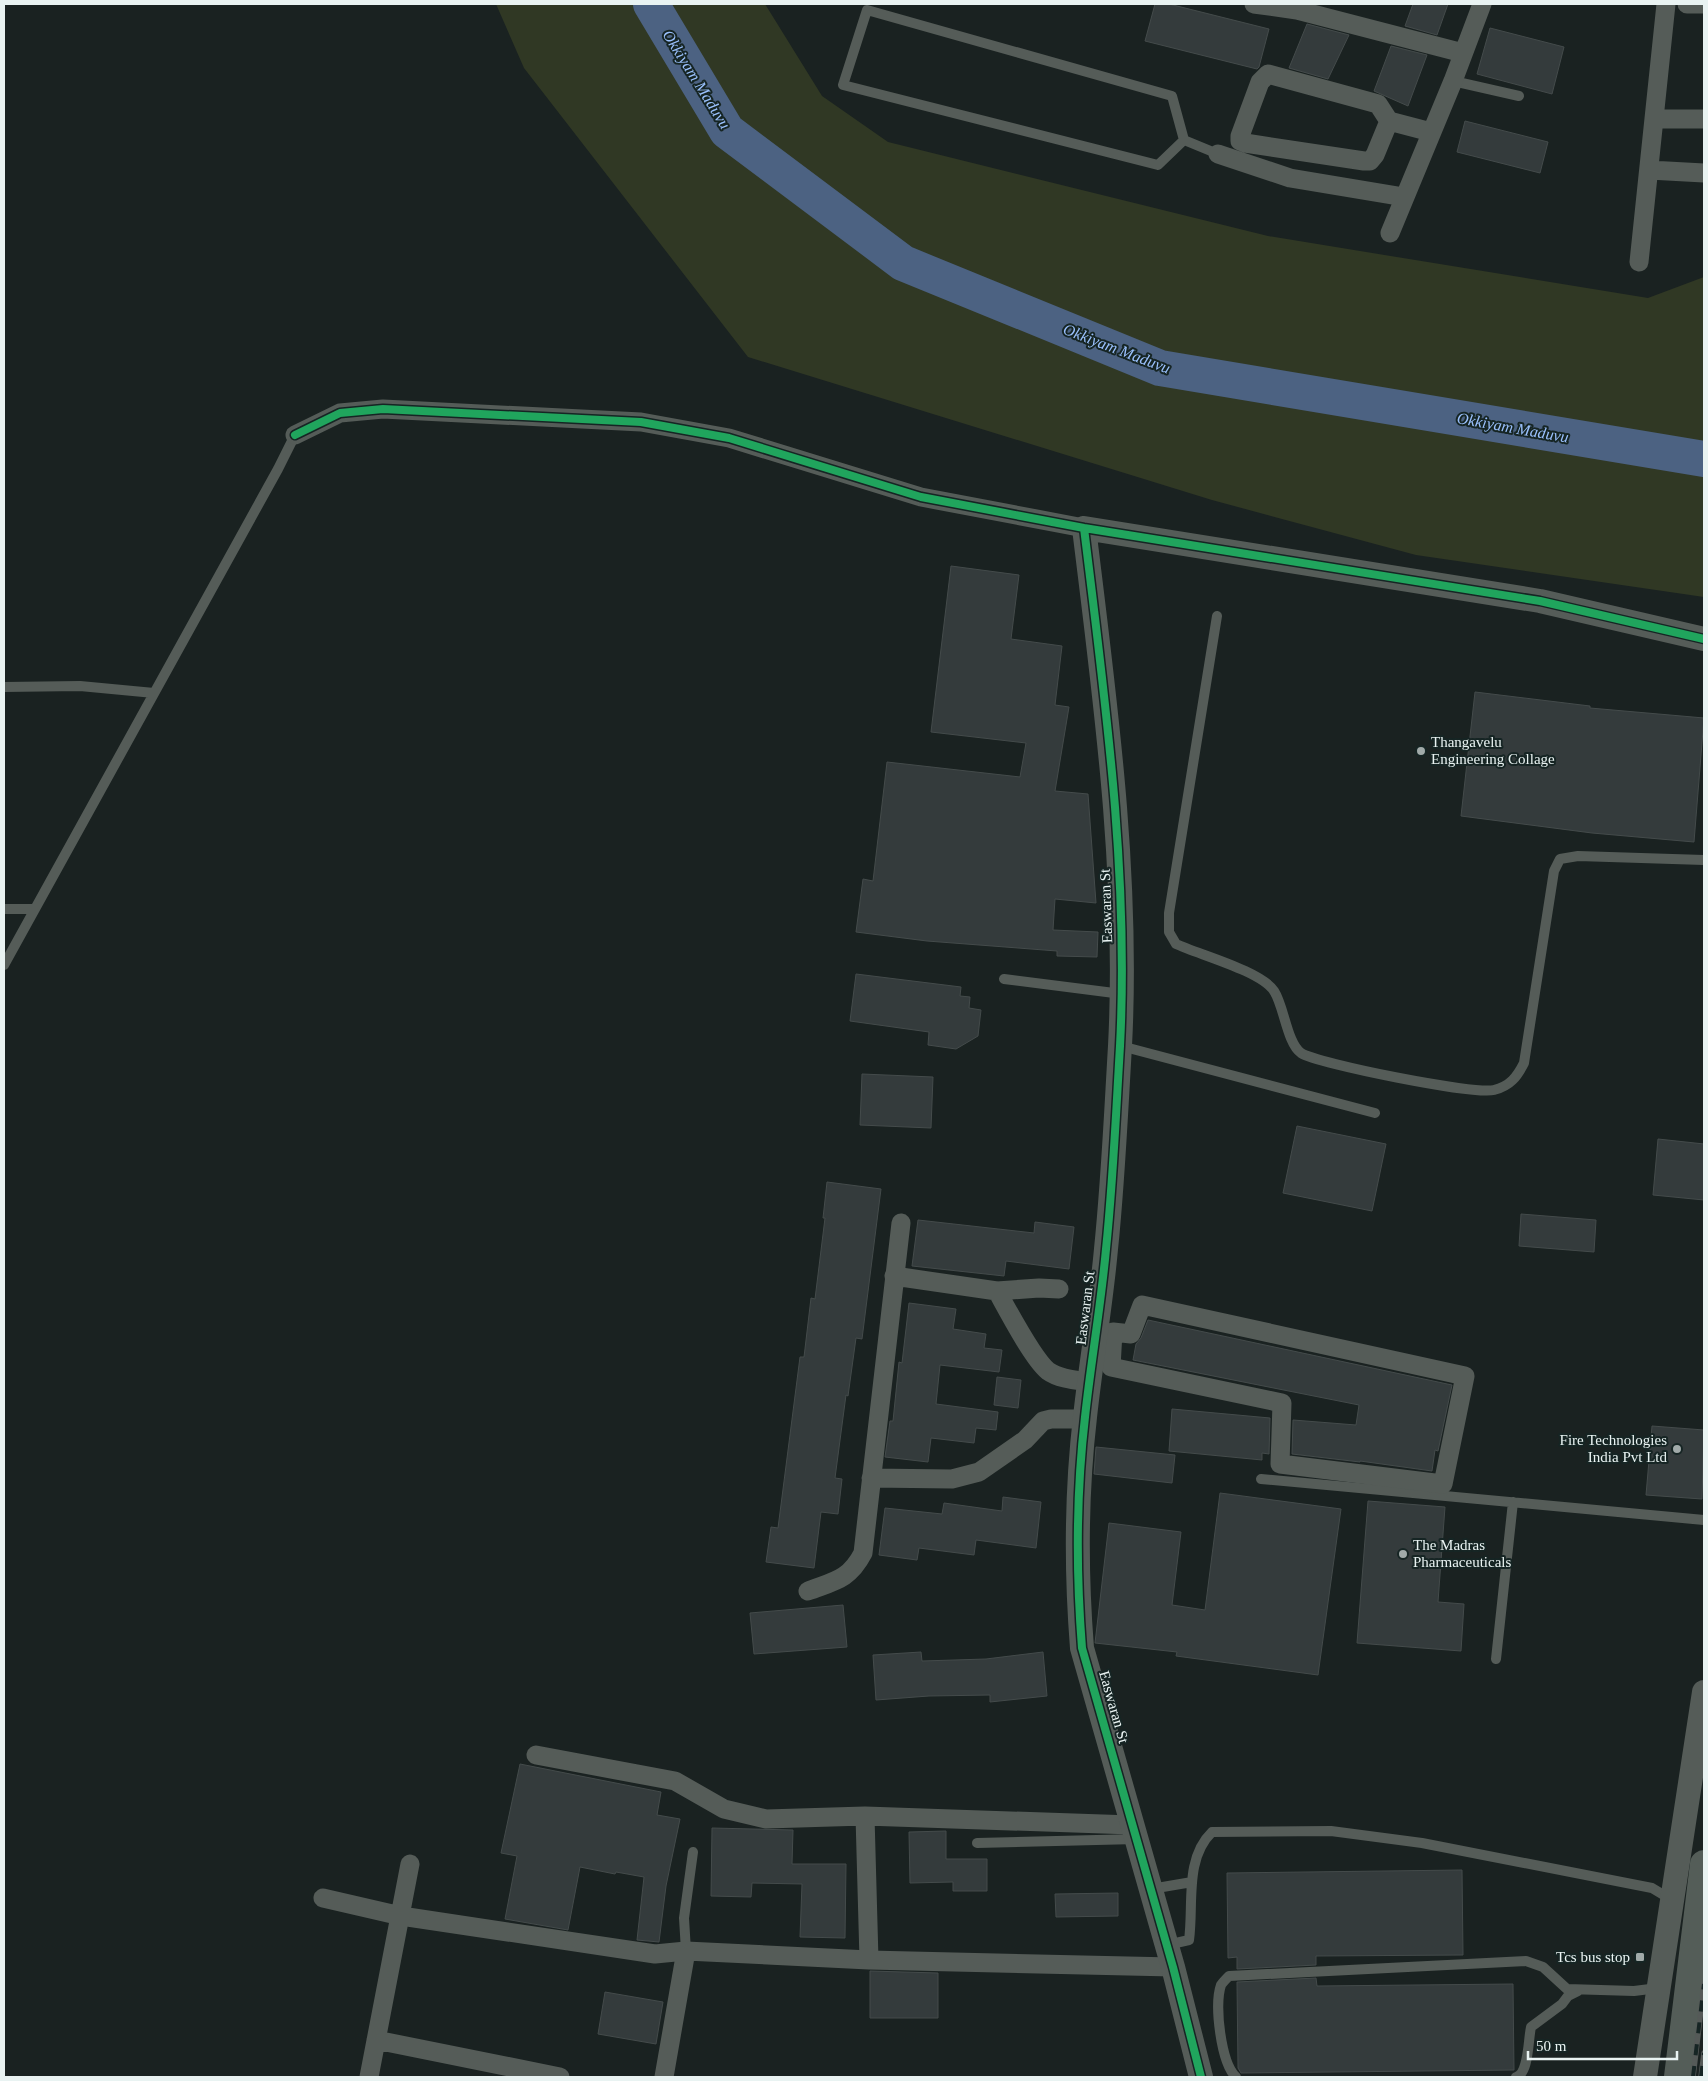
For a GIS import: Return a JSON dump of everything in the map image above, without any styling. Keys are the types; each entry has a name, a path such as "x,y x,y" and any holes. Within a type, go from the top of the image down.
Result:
{"main road":[{"path":"1679,2070 1704,1864"}],"street":[{"path":"1254,4 1297,10 1464,53"},
{"path":"1390,233 1454,81 1482,4"},
{"path":"1639,262 1666,4"},
{"path":"1687,4 1704,4"},
{"path":"1389,121 1375,155 1370,161 1245,144 1240,141 1240,136 1260,82 1268,74 1378,104 1389,121 1431,132"},
{"path":"1654,120 1704,119"},
{"path":"1218,154 1290,178 1404,197"},
{"path":"1649,170 1704,173"},
{"path":"295,435 340,413 383,409 641,422 729,438 921,497 1084,528 1540,601 1704,638"},
{"name":"Easwaran St","path":"1084,528 1110,742 1122,919 1122,994 1102,1356 1090,1382 1084,1419 1078,1513 1078,1594 1082,1648 1167,1945 1201,2077"},
{"path":"808,1591 840,1579 855,1568 863,1553 901,1223"},
{"path":"894,1276 997,1291 1038,1288 1059,1290"},
{"path":"997,1291 1048,1371 1064,1378 1090,1382"},
{"path":"1142,1305 1465,1376 1444,1484 1280,1464 1282,1403 1111,1367 1102,1356 1113,1332 1131,1334 1142,1305"},
{"path":"871,1478 952,1479 979,1472 1025,1440 1043,1421 1051,1419 1084,1419"},
{"path":"1679,2070 1646,2069 1704,1692"},
{"path":"536,1755 675,1781 724,1809 766,1819 865,1816 1135,1832"},
{"path":"865,1816 870,1960"},
{"path":"369,2077 410,1864"},
{"path":"323,1898 401,1916 655,1954 686,1951 870,1960 1173,1967"},
{"path":"664,2077 686,1951"},
{"path":"376,2040 560,2077"}],"lane":[{"path":"867,10 1172,96 1184,140 1158,165 843,85 867,10"},
{"path":"1454,81 1519,96"},
{"path":"1184,140 1218,154"},
{"path":"4,965 295,435"},
{"path":"1217,616 1169,913 1169,932 1176,944 1253,975 1274,990 1290,1034 1300,1053 1328,1062 1462,1090 1494,1090 1516,1079 1524,1064 1554,871 1560,859 1578,856 1704,860"},
{"path":"4,687 80,686 154,694"},
{"path":"4,909 34,909"},
{"path":"1004,979 1122,994"},
{"path":"1120,1046 1375,1114"},
{"path":"1261,1479 1704,1520"},
{"path":"1496,1659 1513,1502"},
{"path":"1167,1945 1189,1940 1192,1882 1198,1851 1212,1832 1331,1831 1422,1843 1652,1888 1672,1900"},
{"path":"977,1843 1135,1832"},
{"path":"686,1951 684,1918 693,1852"},
{"path":"1151,1889 1192,1882"},
{"path":"1236,2077 1222,2054 1219,1998 1222,1984 1229,1976 1526,1961 1543,1967 1567,1989 1579,1991 1658,1988"},
{"path":"1516,2077 1520,2076 1526,2068 1531,2027 1562,2004 1568,1996 1579,1991"}],"green space":[{"path":"496,4 765,4 822,96 888,142 1268,236 1648,298 1704,277 1704,597 1416,555 1212,500 748,357 524,68"}],"building":[{"path":"1155,4 1169,4 1269,29 1259,67 1257,69 1145,41"},
{"path":"1413,4 1448,4 1437,35 1405,26"},
{"path":"1307,24 1349,35 1328,79 1289,68"},
{"path":"1490,28 1564,47 1552,94 1477,74"},
{"path":"1391,46 1427,55 1408,106 1374,91"},
{"path":"1465,121 1548,142 1540,173 1457,152"},
{"path":"951,566 1019,575 1011,639 1062,646 1055,705 1069,707 1055,791 1088,794 1096,903 1055,899 1053,930 1098,932 1097,957 1057,956 1057,951 927,941 856,932 863,879 873,881 887,762 1020,777 1026,743 931,732"},
{"path":"1475,692 1590,706 1590,708 1704,718 1694,842 1592,833 1461,816"},
{"path":"856,974 961,987 960,996 970,997 969,1008 981,1010 978,1036 956,1049 928,1045 929,1032 850,1021"},
{"path":"862,1074 933,1077 931,1128 860,1125"},
{"path":"1297,1126 1386,1144 1372,1211 1283,1193"},
{"path":"1658,1139 1704,1144 1704,1200 1653,1195"},
{"path":"827,1182 881,1189 862,1339 856,1338 835,1478 842,1479 838,1514 821,1512 814,1568 766,1562 771,1527 778,1528 800,1357 804,1357 811,1298 815,1299 825,1218 823,1218"},
{"path":"1521,1214 1596,1220 1594,1252 1519,1246"},
{"path":"918,1220 1034,1233 1035,1222 1074,1227 1069,1269 1006,1261 1004,1276 912,1266"},
{"path":"909,1303 956,1309 953,1329 986,1334 984,1348 1002,1350 999,1372 940,1365 936,1404 998,1412 996,1430 976,1428 974,1443 931,1438 928,1462 885,1457 890,1421 893,1421 899,1362 902,1363"},
{"path":"1148,1320 1452,1385 1438,1451 1435,1450 1432,1471 1292,1454 1293,1420 1356,1425 1359,1405 1133,1360 1136,1344 1141,1338"},
{"path":"997,1377 1021,1380 1018,1408 994,1405"},
{"path":"1172,1409 1270,1418 1269,1454 1262,1453 1262,1460 1169,1451"},
{"name":"Fire Technologies India Pvt Ltd","path":"1652,1426 1704,1430 1702,1499 1646,1495"},
{"path":"1096,1447 1175,1455 1172,1483 1094,1474"},
{"path":"1220,1493 1341,1509 1318,1675 1176,1656 1177,1652 1095,1643 1109,1523 1181,1532 1172,1605 1205,1610"},
{"path":"1003,1497 1041,1502 1036,1548 976,1540 974,1555 919,1548 917,1560 879,1555 885,1508 942,1514 944,1503 1002,1511"},
{"name":"The Madras Pharmaceuticals","path":"1368,1501 1445,1507 1438,1602 1464,1604 1461,1651 1357,1643"},
{"path":"843,1605 847,1647 754,1654 750,1613"},
{"path":"921,1652 922,1661 986,1659 1043,1652 1047,1696 990,1702 990,1695 929,1696 876,1700 873,1655"},
{"path":"520,1764 661,1792 657,1815 680,1819 666,1886 659,1942 637,1940 644,1877 616,1872 615,1874 580,1867 568,1930 505,1919 517,1856 501,1853"},
{"path":"712,1828 793,1830 792,1864 846,1864 845,1938 800,1937 802,1884 752,1883 751,1897 711,1896"},
{"path":"946,1831 946,1859 987,1859 987,1891 953,1891 953,1882 910,1883 909,1832"},
{"path":"1462,1870 1463,1955 1316,1956 1316,1965 1237,1969 1237,1957 1228,1958 1227,1873"},
{"path":"1118,1893 1118,1916 1056,1917 1055,1894"},
{"path":"870,1971 938,1973 938,2018 870,2018"},
{"path":"1316,1978 1317,1986 1513,1984 1514,2070 1241,2073 1238,2068 1237,1982"},
{"path":"605,1992 663,2002 656,2044 598,2034"}],"waterway":[{"name":"Okkiyam Maduvu","path":"651,4 727,131 903,263 1160,368 1704,459"}],"railway":[{"path":"1693,2077 1704,1984"},
{"path":"1701,2077 1704,2053"}],"cycle path":[{"path":"295,435 340,413 383,409 641,422 729,438 921,497 1084,528 1540,601 1704,639"},
{"path":"1084,528 1113,786 1118,851 1122,981 1120,1046 1108,1224 1080,1475 1078,1562 1082,1648 1173,1967 1201,2077"}],"place":[{"name":"Thangavelu Engineering Collage","path":"1421,751"},
{"name":"Fire Technologies India Pvt Ltd","path":"1677,1449"},
{"name":"The Madras Pharmaceuticals","path":"1403,1554"},
{"name":"Tcs bus stop","path":"1640,1957"}]}
